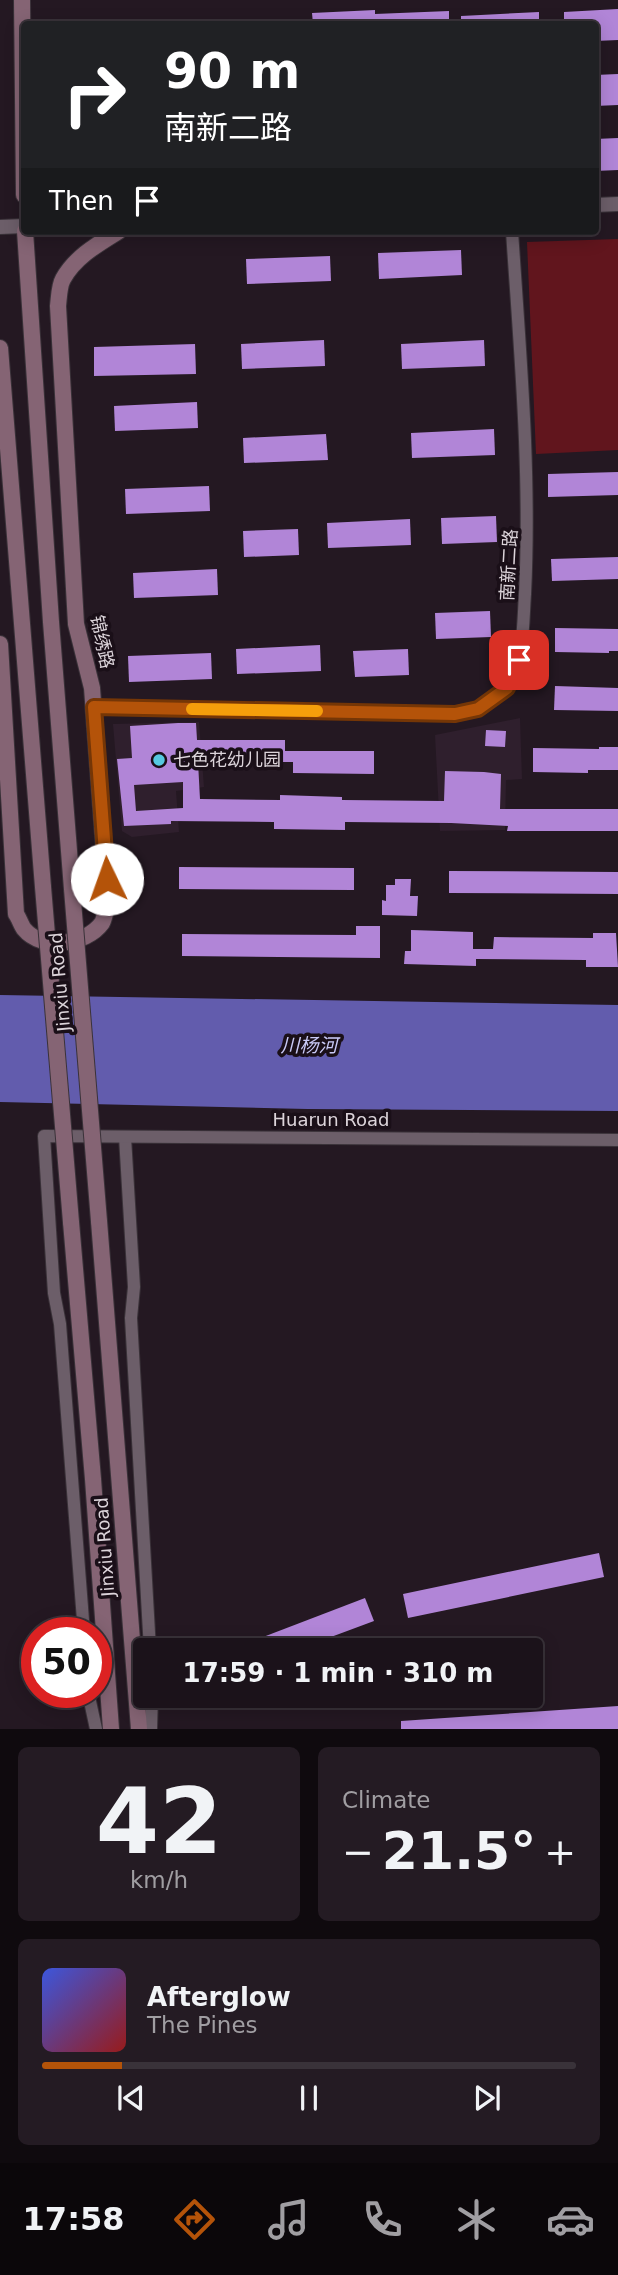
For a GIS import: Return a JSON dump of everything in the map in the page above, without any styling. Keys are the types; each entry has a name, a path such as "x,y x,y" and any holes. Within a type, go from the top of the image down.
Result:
{"main road":[{"path":"22,0 22,21"},
{"name":"Jinxiu Road","path":"25,235 51,622 139,1729"},
{"name":"锦绣路","path":"0,644 16,914 23,928 34,937 53,942 72,942 86,936 102,922 108,902 92,688 76,624 58,306 62,281 75,262 113,235"},
{"name":"Jinxiu Road","path":"0,348 111,1729"}],"street":[{"path":"599,205 618,204"},
{"path":"0,227 21,229"},
{"name":"南新二路","path":"94,707 455,714 478,709 507,688 519,660 528,527 526,443 512,235"},
{"name":"Huarun Road","path":"83,1617 60,1324 54,1293 44,1136 618,1140"},
{"path":"125,1137 134,1287 131,1318 149,1638"},
{"path":"91,1708 96,1729"},
{"path":"151,1729 152,1708"}],"shaded area":[{"path":"618,239 618,450 536,454 527,242"},
{"path":"520,718 522,779 506,780 505,830 440,831 435,735"},
{"name":"七色花幼儿园","path":"199,722 204,787 176,791 179,832 132,837 122,831 113,724"}],"water":[{"name":"川杨河","path":"0,995 618,1005 618,1111 307,1109 0,1102"}],"building":[{"path":"618,9 618,40 599,41 599,21 564,21 564,12"},
{"path":"449,11 449,21 313,21 312,13"},
{"path":"539,12 539,21 461,21 461,16"},
{"path":"618,74 618,105 599,106 599,75"},
{"path":"618,138 618,170 599,171 599,139"},
{"path":"461,250 462,275 379,279 378,253"},
{"path":"330,256 331,281 247,284 246,259"},
{"path":"324,340 325,366 242,369 241,344"},
{"path":"484,340 485,366 402,369 401,344"},
{"path":"195,344 196,374 94,376 94,347"},
{"path":"197,402 198,428 115,431 114,406"},
{"path":"494,429 495,455 412,458 411,433"},
{"path":"326,434 328,460 244,463 243,438"},
{"path":"618,472 618,495 548,497 548,474"},
{"path":"209,486 210,511 126,514 125,489"},
{"path":"496,516 497,542 442,544 441,518"},
{"path":"410,519 411,545 328,548 327,523"},
{"path":"298,529 299,555 244,557 243,531"},
{"path":"618,557 618,579 552,581 551,559"},
{"path":"217,569 218,595 134,598 133,573"},
{"path":"490,611 491,637 436,639 435,613"},
{"path":"555,628 618,629 618,651 555,652"},
{"path":"320,645 321,671 237,674 236,649"},
{"path":"408,649 409,675 355,677 353,651"},
{"path":"211,653 212,679 129,682 128,656"},
{"path":"555,686 618,688 618,711 554,710"},
{"path":"196,723 197,740 285,740 285,751 374,751 374,774 293,773 293,762 198,762 200,799 280,800 280,795 342,797 342,800 444,801 445,771 484,772 501,774 500,809 618,809 618,831 507,831 508,826 451,823 345,822 345,830 274,829 274,822 171,821 171,824 124,826 117,759 132,758 130,726","holes":["183,782 183,808 136,811 134,785"]},
{"path":"486,730 506,731 505,747 485,746"},
{"path":"618,747 618,770 588,770 588,773 533,772 533,748"},
{"path":"179,867 354,868 354,890 179,889"},
{"path":"449,871 618,872 618,894 449,893"},
{"path":"395,879 411,879 410,896 418,896 417,916 382,915 382,900 386,901 386,885 395,885"},
{"path":"356,926 380,926 380,958 182,956 182,934 356,935"},
{"path":"411,930 473,932 473,949 493,949 494,937 593,938 593,933 616,933 618,967 586,967 586,960 476,959 476,966 404,964 405,951 411,951"},
{"path":"599,1553 604,1577 408,1618 403,1594"},
{"path":"365,1598 374,1621 328,1638 260,1638"},
{"path":"618,1706 618,1729 401,1729 401,1721"}],"slow traffic":[{"path":"192,709 317,711"}],"place":[{"name":"七色花幼儿园","path":"159,760"}],"route":[{"path":"107,879 94,707 455,714 478,709 507,688 519,660"}]}
